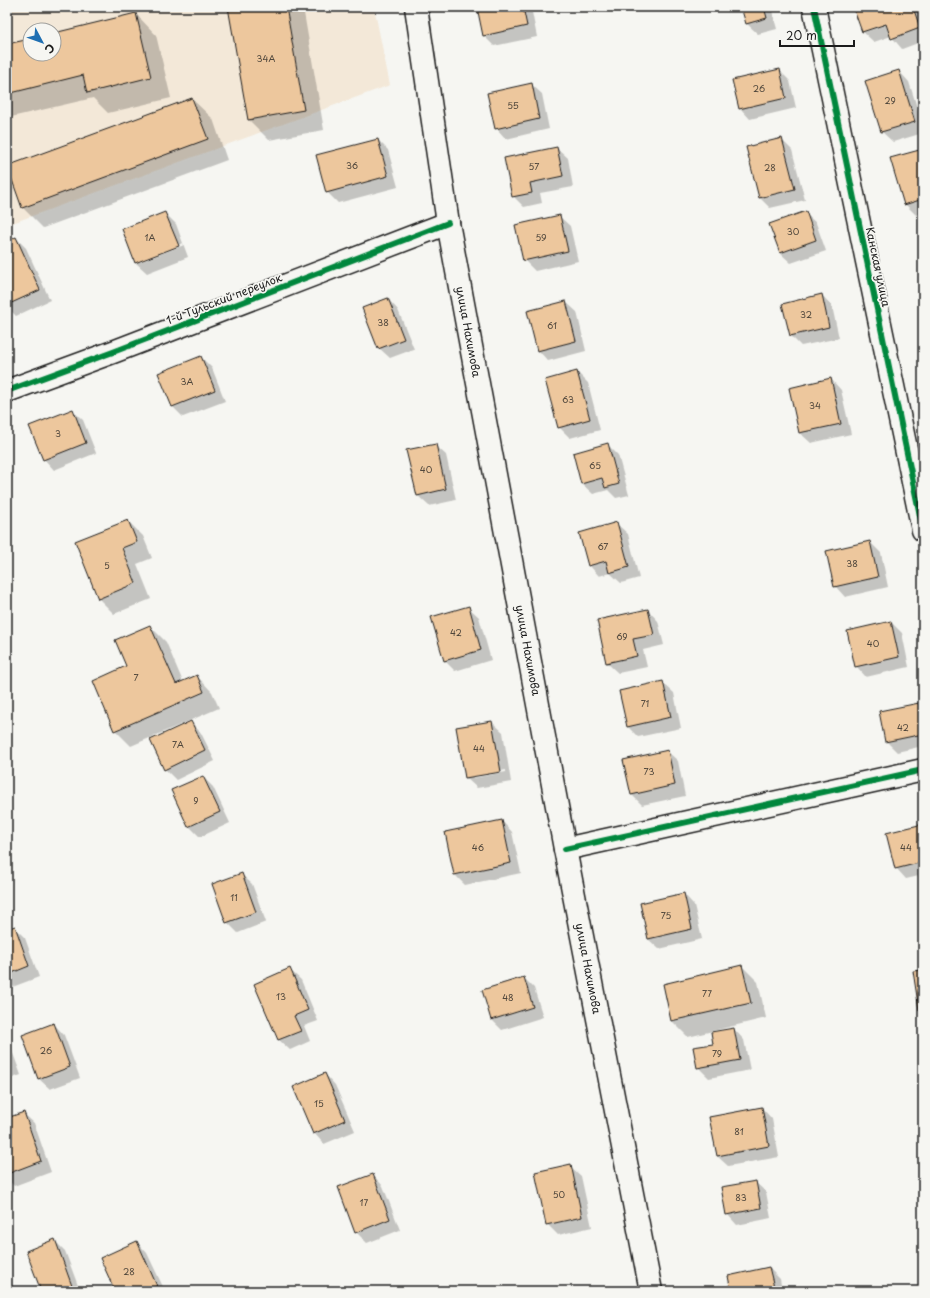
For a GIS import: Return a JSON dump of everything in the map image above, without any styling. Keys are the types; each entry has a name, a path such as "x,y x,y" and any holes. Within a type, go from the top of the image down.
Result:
{"street":[{"name":"улица Нахимова","path":"416,7 448,223 564,849 651,1291"},
{"name":"Канская улица","path":"814,7 923,530"},
{"name":"1-й Тульский переулок","path":"7,391 120,350 448,223"},
{"path":"564,849 923,770"}],"shaded area":[{"path":"7,7 374,7 390,85 7,225"}],"building":[{"path":"228,7 286,7 304,110 248,120"},
{"path":"477,7 523,7 527,26 483,36"},
{"path":"741,7 764,7 767,18 746,24"},
{"path":"853,7 879,7 881,11 892,7 913,7 920,28 891,39 886,24 862,32"},
{"path":"136,13 151,77 87,93 83,75 7,94 7,44 22,41 22,62 62,62 62,31"},
{"path":"780,69 786,98 739,109 732,80"},
{"path":"899,70 915,122 881,132 865,81"},
{"path":"532,83 539,119 495,129 487,93"},
{"path":"192,98 208,139 22,208 7,166"},
{"path":"782,138 795,189 759,198 746,147"},
{"path":"378,139 388,176 326,193 316,155"},
{"path":"557,147 563,176 530,183 532,193 512,197 504,158"},
{"path":"923,149 923,199 904,205 890,158"},
{"path":"806,211 816,240 780,253 769,224"},
{"path":"165,212 179,246 135,263 122,229"},
{"path":"560,215 568,251 523,261 515,225"},
{"path":"16,237 40,290 7,305 7,241"},
{"path":"822,294 829,327 790,336 782,304"},
{"path":"388,298 404,339 378,349 362,308"},
{"path":"566,301 576,341 537,351 527,311"},
{"path":"201,356 215,390 172,407 158,373"},
{"path":"577,371 590,419 558,428 545,380"},
{"path":"831,378 841,424 799,433 789,388"},
{"path":"73,409 86,443 43,460 29,426"},
{"path":"608,443 619,484 605,488 602,478 581,484 573,453"},
{"path":"436,444 446,489 417,496 406,450"},
{"path":"128,520 137,542 122,548 136,583 98,599 75,541"},
{"path":"617,522 629,567 609,573 606,561 588,566 579,533"},
{"path":"870,541 878,577 834,587 826,551"},
{"path":"469,606 481,650 444,661 431,617"},
{"path":"648,609 654,635 633,639 637,656 606,663 597,620"},
{"path":"891,621 899,657 855,667 847,631"},
{"path":"150,625 176,684 197,675 204,692 114,731 93,681 126,666 115,640"},
{"path":"663,681 671,717 627,727 619,691"},
{"path":"919,703 923,722 923,734 885,742 879,711"},
{"path":"191,721 205,750 164,770 150,740"},
{"path":"492,721 501,772 465,778 456,727"},
{"path":"668,750 675,785 631,795 623,760"},
{"path":"203,776 220,812 188,827 171,790"},
{"path":"502,820 511,863 454,875 445,832"},
{"path":"923,824 923,862 895,869 886,833"},
{"path":"242,873 256,912 226,923 212,884"},
{"path":"684,893 692,929 648,939 640,903"},
{"path":"15,926 29,966 7,975 7,929"},
{"path":"742,965 751,1003 671,1021 663,984"},
{"path":"290,968 308,1010 294,1016 301,1031 278,1040 254,984"},
{"path":"923,970 923,1009 919,1010 913,971"},
{"path":"524,977 533,1007 491,1020 482,990"},
{"path":"54,1023 70,1067 38,1079 22,1035"},
{"path":"734,1028 740,1060 697,1068 693,1047 713,1044 711,1032"},
{"path":"325,1073 345,1120 313,1134 293,1087"},
{"path":"762,1107 769,1146 717,1156 709,1117"},
{"path":"24,1112 41,1161 7,1174 7,1118"},
{"path":"571,1164 582,1217 546,1225 535,1172"},
{"path":"373,1174 390,1219 355,1233 338,1187"},
{"path":"756,1181 761,1208 726,1215 721,1187"},
{"path":"55,1239 72,1286 59,1291 41,1291 26,1251"},
{"path":"137,1241 157,1286 146,1291 115,1291 100,1258"},
{"path":"769,1267 775,1291 731,1291 728,1276"}],"cycle path":[{"path":"814,7 923,530"},
{"path":"7,391 113,352 448,223"},
{"path":"565,849 923,770"}]}
